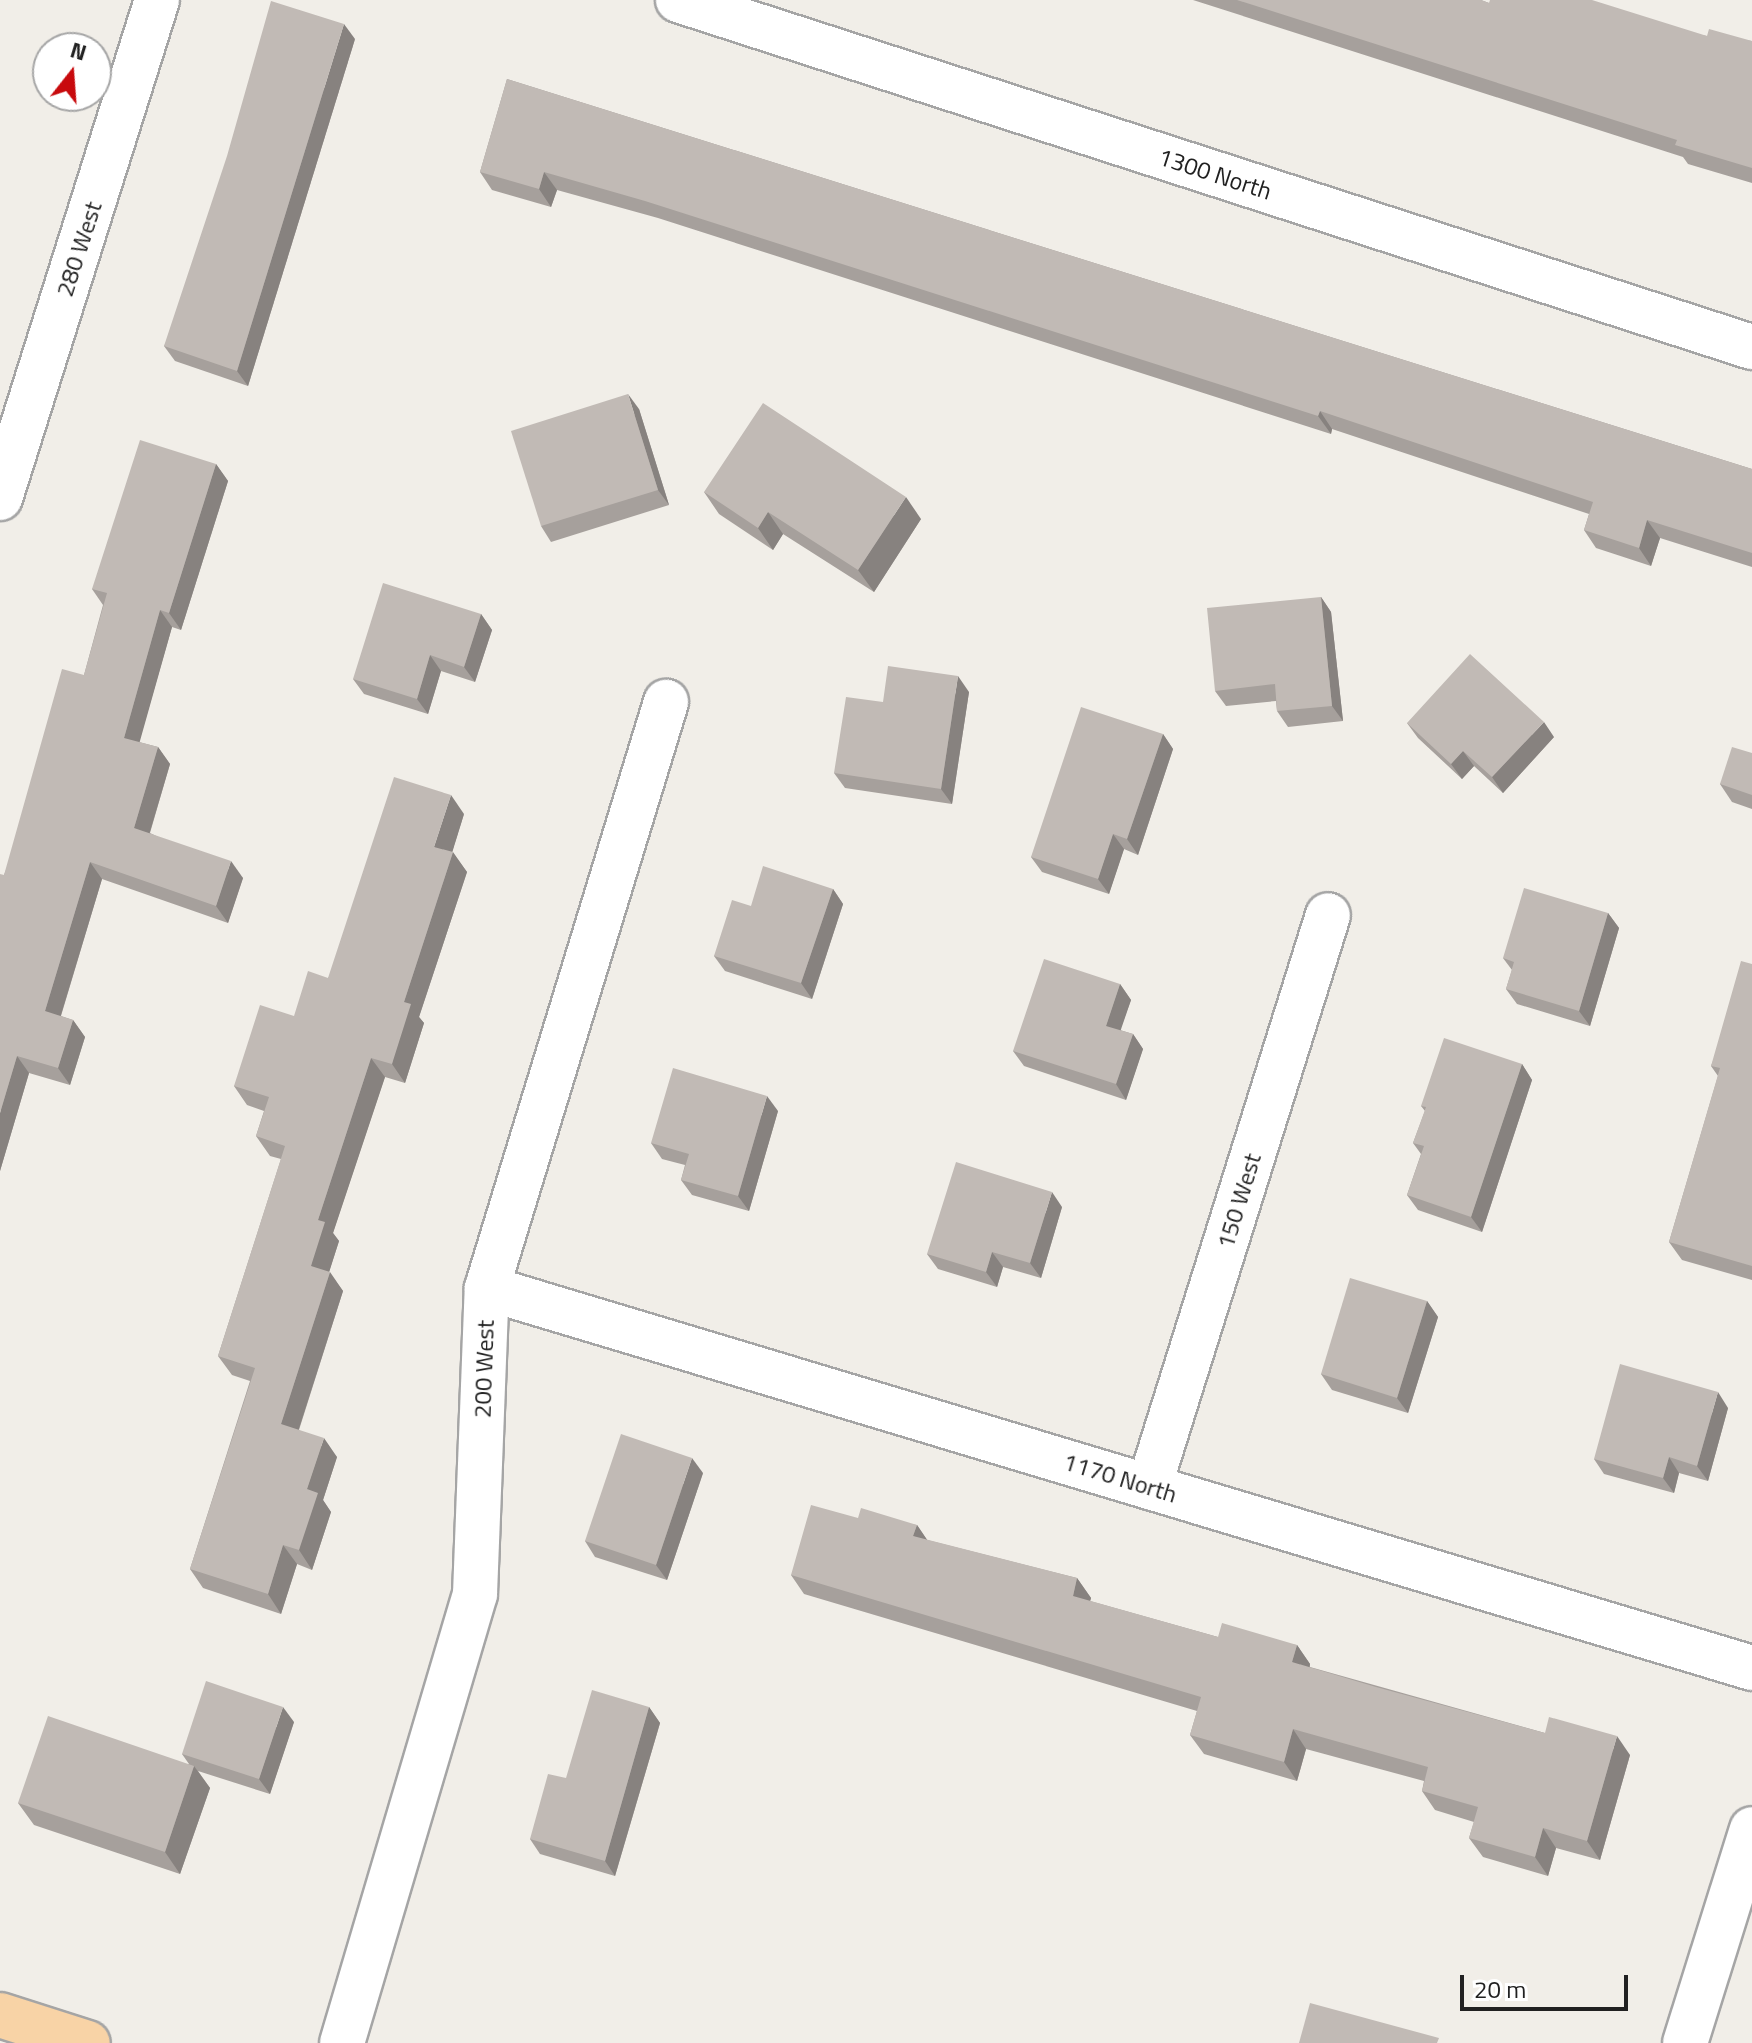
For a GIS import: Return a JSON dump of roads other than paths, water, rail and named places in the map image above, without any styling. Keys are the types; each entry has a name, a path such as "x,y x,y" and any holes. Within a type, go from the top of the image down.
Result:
{"main road":[{"path":"0,2015 88,2043"}],"street":[{"name":"280 West","path":"0,498 157,0"},
{"name":"1300 North","path":"678,0 1752,347"},
{"name":"200 West","path":"342,2043 475,1594 487,1288 666,702"},
{"name":"150 West","path":"1149,1487 1328,915"},
{"name":"1170 North","path":"487,1288 1752,1668"},
{"path":"1685,2043 1752,1829"}]}
